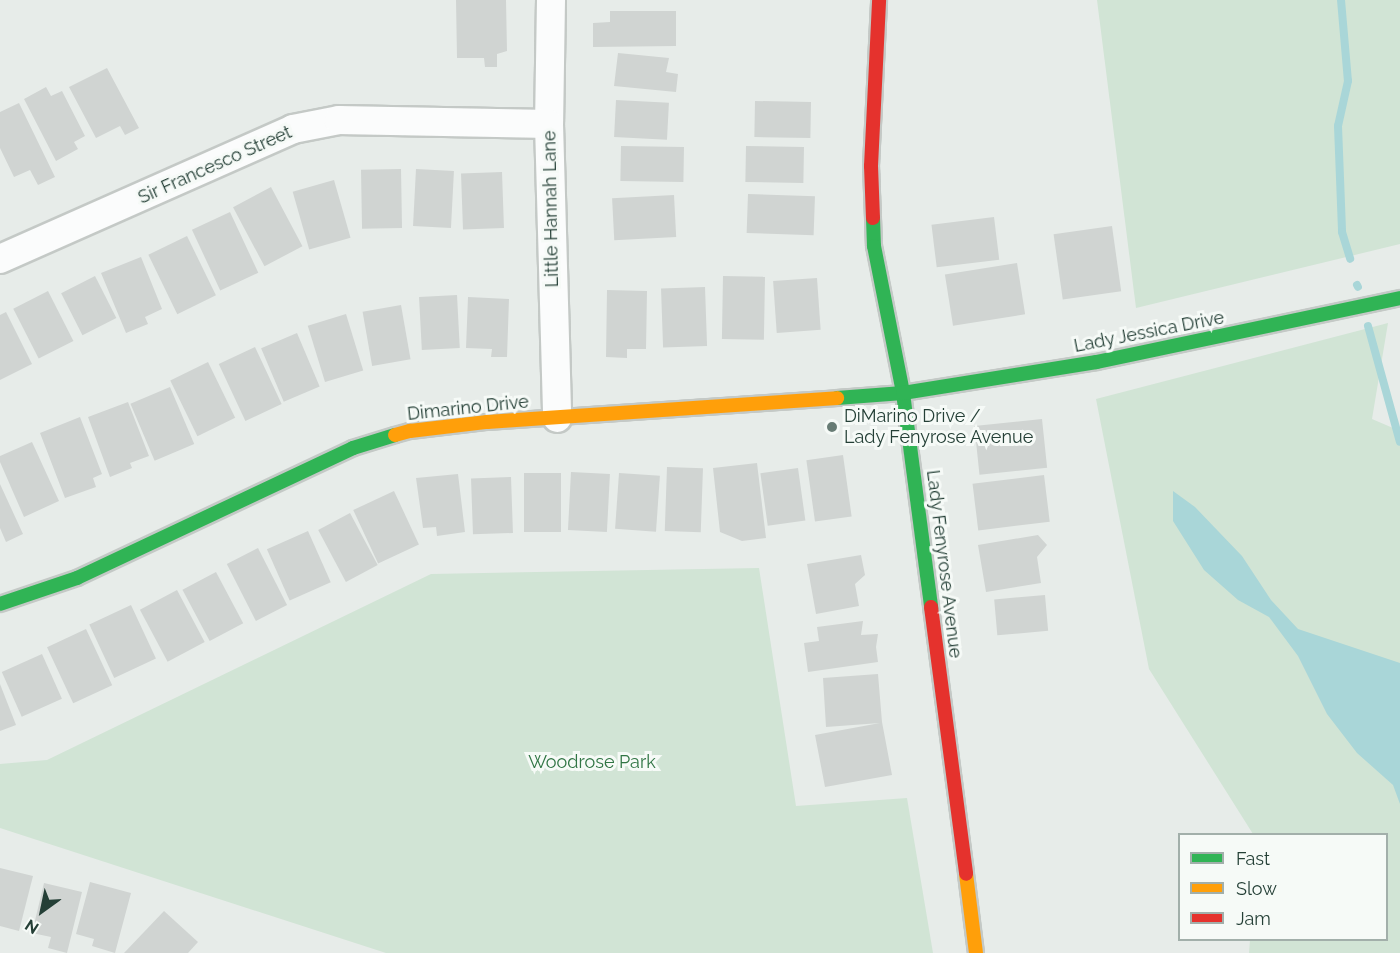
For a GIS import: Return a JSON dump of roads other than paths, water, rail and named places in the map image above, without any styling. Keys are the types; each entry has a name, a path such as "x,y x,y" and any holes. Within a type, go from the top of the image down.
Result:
{"street":[{"name":"Little Hannah Lane","path":"551,0 549,124 557,418"},
{"name":"Lady Fenyrose Avenue","path":"879,0 871,166 874,246 903,393 976,953"},
{"name":"Sir Francesco Street","path":"0,259 293,129 339,120 549,124"},
{"name":"Lady Jessica Drive","path":"903,393 1097,362 1400,298"},
{"name":"Dimarino Drive","path":"0,604 77,578 353,448 410,431 487,422 903,393"}],"water":[{"path":"1173,491 1195,507 1242,556 1271,600 1298,629 1400,663 1400,804 1393,785 1357,753 1327,714 1298,656 1269,617 1238,600 1204,570 1173,521"}],"waterway":[{"path":"1341,0 1348,81 1338,126 1342,232 1350,259"},
{"path":"1368,326 1400,442"}],"place":[{"name":"DiMarino Drive / Lady Fenyrose Avenue","path":"832,427"}],"park label":[{"name":"Woodrose Park","path":"592,762"}]}
